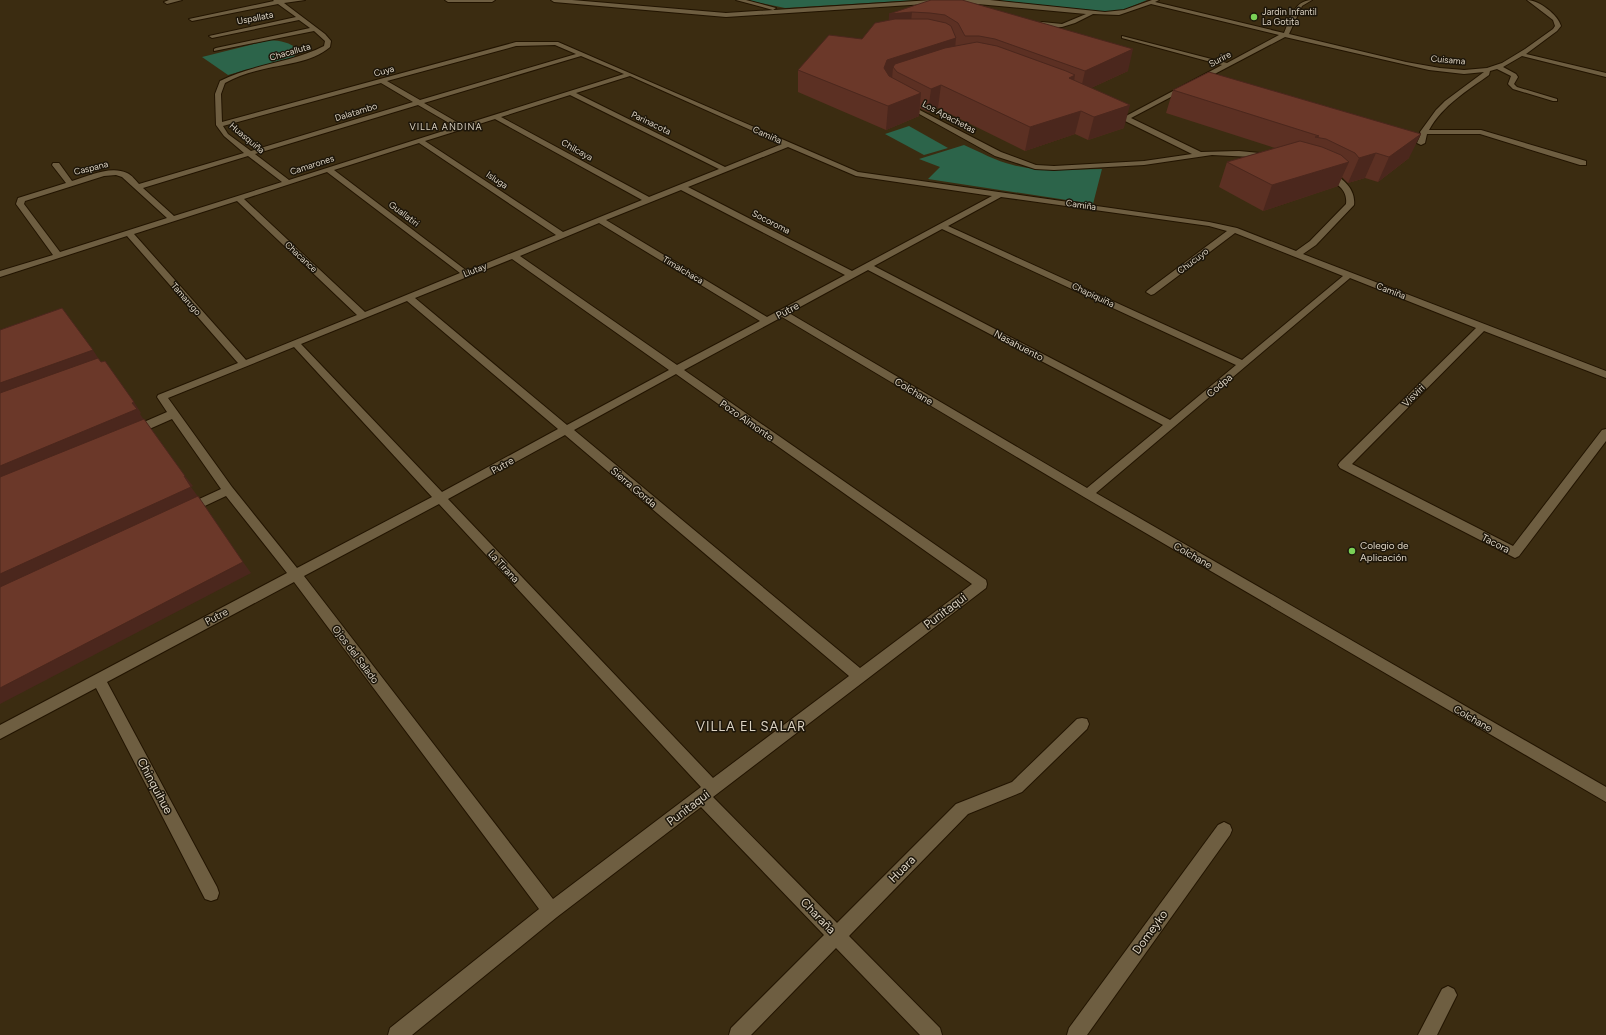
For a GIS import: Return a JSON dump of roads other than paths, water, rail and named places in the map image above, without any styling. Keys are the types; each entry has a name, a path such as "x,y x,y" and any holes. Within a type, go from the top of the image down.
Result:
{"street":[{"path":"167,2 179,0"},
{"path":"192,19 277,1 302,0"},
{"path":"448,0 492,0"},
{"path":"554,0 711,14 739,14 966,0 1092,12 1124,13 1153,1"},
{"path":"739,0 784,11"},
{"path":"966,0 996,10"},
{"path":"1286,34 1300,5 1309,0"},
{"name":"Cuisama","path":"1153,1 1424,67 1454,71 1485,70 1497,67 1520,54 1556,30 1558,23 1552,15 1530,0"},
{"name":"Chacalluta","path":"218,94 222,82 230,78 253,70 302,60 327,47 328,41 324,35 277,1"},
{"path":"1033,21 1056,27 1062,26 1092,12"},
{"name":"Uspallata","path":"212,36 301,18"},
{"path":"216,50 315,29"},
{"name":"Surire","path":"1125,119 1286,34"},
{"path":"1124,37 1228,65"},
{"name":"Camiña","path":"556,43 630,74 856,174 1209,224 1234,230 1606,375"},
{"name":"Cuya","path":"219,125 516,44 556,43"},
{"name":"Dalatambo","path":"137,187 581,54"},
{"path":"1520,54 1606,75"},
{"path":"1497,67 1514,75 1515,77 1511,84 1515,88 1554,100"},
{"path":"1421,144 1423,132 1428,122 1436,112 1486,74 1487,72 1485,70"},
{"name":"Camarones","path":"0,274 630,74"},
{"path":"382,81 462,128"},
{"name":"Parinacota","path":"570,93 724,169"},
{"name":"Huasquiña","path":"218,94 219,125 226,135 288,183"},
{"name":"Los Apachetas","path":"898,101 998,154 1035,166 1054,168 1144,163 1212,153 1239,153 1275,158"},
{"path":"1106,108 1125,119 1200,155"},
{"name":"Chilcaya","path":"496,117 648,200"},
{"path":"1423,132 1481,132 1583,163"},
{"name":"Isluga","path":"420,141 562,235"},
{"name":"Llutay","path":"162,397 788,144"},
{"path":"56,165 70,184"},
{"path":"1297,254 1313,243 1346,211 1350,205 1350,193 1340,181 1317,169"},
{"name":"Guallatiri","path":"329,170 466,274"},
{"name":"Caspana","path":"58,256 20,204 21,200 34,194 103,174 116,173 125,175 173,219"},
{"name":"Socoroma","path":"681,187 852,275"},
{"name":"Putre","path":"0,732 440,498 1001,194"},
{"name":"Chacance","path":"239,198 364,316"},
{"name":"Timalchaca","path":"600,220 767,321"},
{"name":"Chapiquiña","path":"942,226 1243,364"},
{"name":"Chucuyo","path":"1151,292 1234,230"},
{"name":"Tamarugo","path":"129,233 244,364"},
{"name":"Pozo Almonte","path":"513,255 981,584"},
{"name":"Nasahuento","path":"867,266 1171,425"},
{"name":"Codpa","path":"1088,494 1349,275"},
{"name":"Sierra Gorda","path":"408,297 860,677"},
{"name":"Colchane","path":"782,313 1088,494 1606,795"},
{"name":"Visviri","path":"1344,464 1483,326"},
{"name":"La Tirana","path":"295,343 440,498 707,793"},
{"name":"Ojos del Salado","path":"162,397 228,490 295,574 551,911"},
{"path":"123,436 173,414"},
{"name":"Tacora","path":"1344,464 1515,553 1606,433"},
{"path":"178,513 228,490"},
{"name":"Punitaqui","path":"397,1035 551,911 981,584"},
{"name":"Chinquihue","path":"98,679 211,893"},
{"name":"Huara","path":"738,1035 836,934 962,809 1017,787 1082,724"},
{"name":"Charaña","path":"707,793 836,934 934,1035"},
{"name":"Domeyko","path":"1076,1035 1224,830"},
{"path":"1427,1035 1448,994"}],"place":[{"name":"Jardin Infantil La Gotita","path":"1254,17"},
{"name":"Colegio de Aplicación","path":"1352,551"}],"district":[{"name":"VILLA ANDINA","path":"446,127"},
{"name":"VILLA EL SALAR","path":"751,726"}]}
